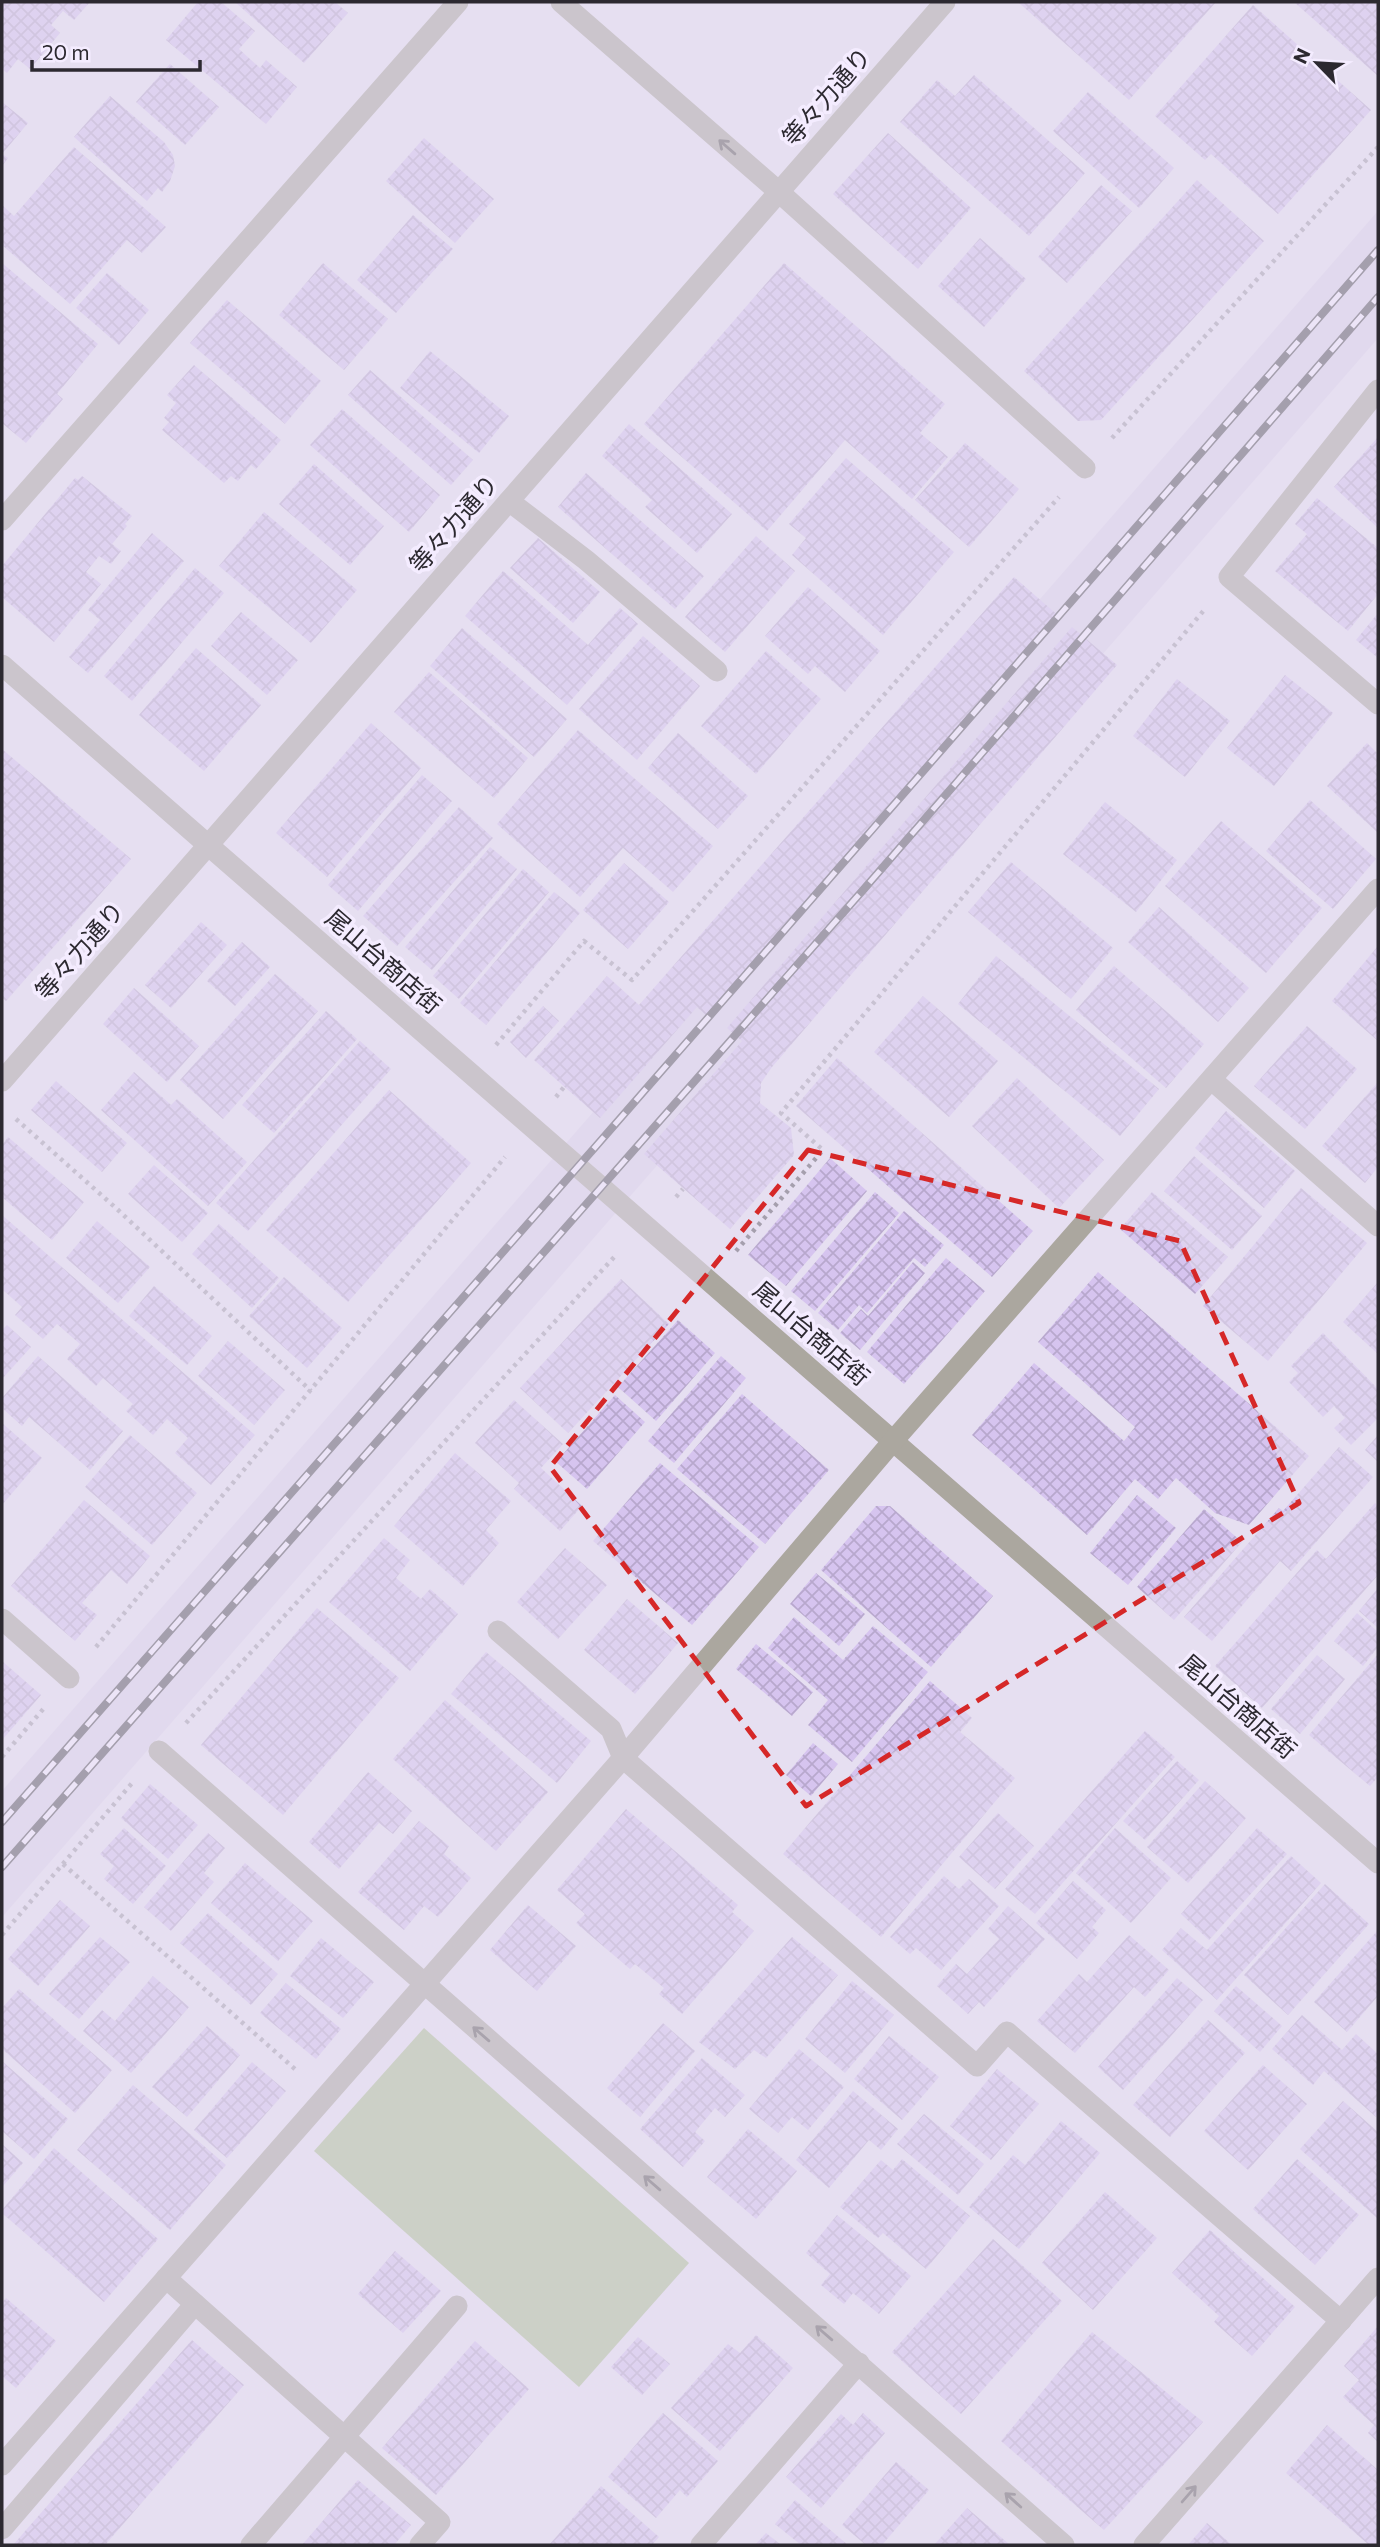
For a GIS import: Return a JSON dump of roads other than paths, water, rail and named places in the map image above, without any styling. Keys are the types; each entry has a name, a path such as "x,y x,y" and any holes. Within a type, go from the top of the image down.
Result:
{"street":[{"path":"2,520 458,2"},
{"path":"561,2 779,192 1085,468"},
{"name":"等々力通り","path":"2,1081 945,2"},
{"path":"1378,390 1229,577 1378,704"},
{"path":"509,501 586,560 717,671"},
{"name":"尾山台商店街","path":"2,665 1378,1863"},
{"path":"2,2465 624,1758 893,1441 1378,889"},
{"path":"1212,1080 1378,1226"},
{"path":"2,1619 69,1678"},
{"path":"498,1631 611,1729 624,1758 977,2066 1007,2032 1341,2321"},
{"path":"159,1751 1064,2545"},
{"path":"166,2278 440,2522 420,2545"},
{"path":"1144,2545 1378,2278"},
{"path":"2,2529 195,2304"},
{"path":"251,2545 457,2306"},
{"path":"701,2545 859,2363"}],"railway":[{"path":"2,1822 1378,250"},
{"path":"2,1867 864,889 1378,297"}]}
